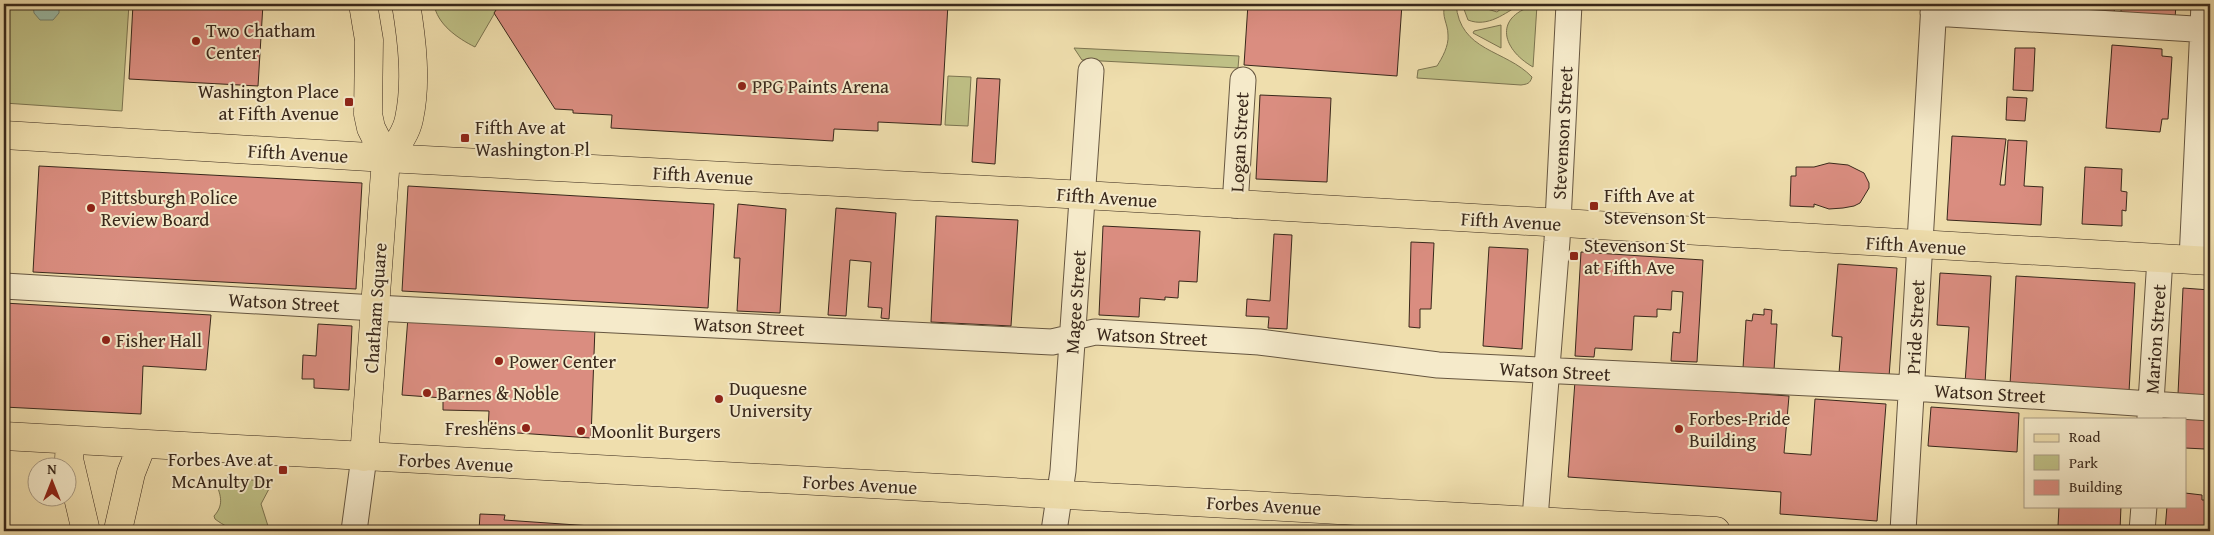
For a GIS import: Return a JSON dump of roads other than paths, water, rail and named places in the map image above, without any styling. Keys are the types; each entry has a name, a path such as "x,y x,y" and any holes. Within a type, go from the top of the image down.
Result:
{"main road":[{"path":"363,4 369,40 368,114 371,128 386,158 398,145 409,118 412,56 406,4"},
{"name":"Fifth Avenue","path":"4,135 386,158 1083,195 1919,246 2201,261"},
{"name":"Chatham Square","path":"364,457 386,158"},
{"name":"Forbes Avenue","path":"4,436 1059,495 1534,526 1716,531"},
{"path":"70,440 69,458 85,527"},
{"path":"118,530 131,473 142,445"}],"street":[{"name":"Stevenson Street","path":"1534,526 1558,224 1569,4"},
{"path":"2201,261 2207,30 2204,4"},
{"path":"1934,8 2207,30"},
{"name":"Pride Street","path":"1903,531 1934,8"},
{"name":"Magee Street","path":"1054,531 1063,471 1091,71"},
{"name":"Logan Street","path":"1235,205 1243,80"},
{"name":"Marion Street","path":"2150,411 2160,258"},
{"name":"Watson Street","path":"4,286 375,308 1052,342 1095,332 1249,341 1438,365 1912,388 2150,411 2210,408"},
{"path":"354,531 364,457"},
{"path":"2142,531 2144,508"}],"place":[{"name":"Two Chatham Center","path":"196,41"},
{"name":"PPG Paints Arena","path":"742,86"},
{"name":"Washington Place at Fifth Avenue","path":"349,102"},
{"name":"Fifth Ave at Washington Pl","path":"465,138"},
{"name":"Fifth Ave at Stevenson St","path":"1594,206"},
{"name":"Pittsburgh Police Review Board","path":"91,208"},
{"name":"Stevenson St at Fifth Ave","path":"1574,256"},
{"name":"Fisher Hall","path":"106,340"},
{"name":"Power Center","path":"499,361"},
{"name":"Barnes & Noble","path":"427,393"},
{"name":"Duquesne University","path":"719,399"},
{"name":"Freshëns","path":"526,428"},
{"name":"Forbes-Pride Building","path":"1679,429"},
{"name":"Moonlit Burgers","path":"581,431"},
{"name":"Forbes Ave at McAnulty Dr","path":"283,470"}]}
